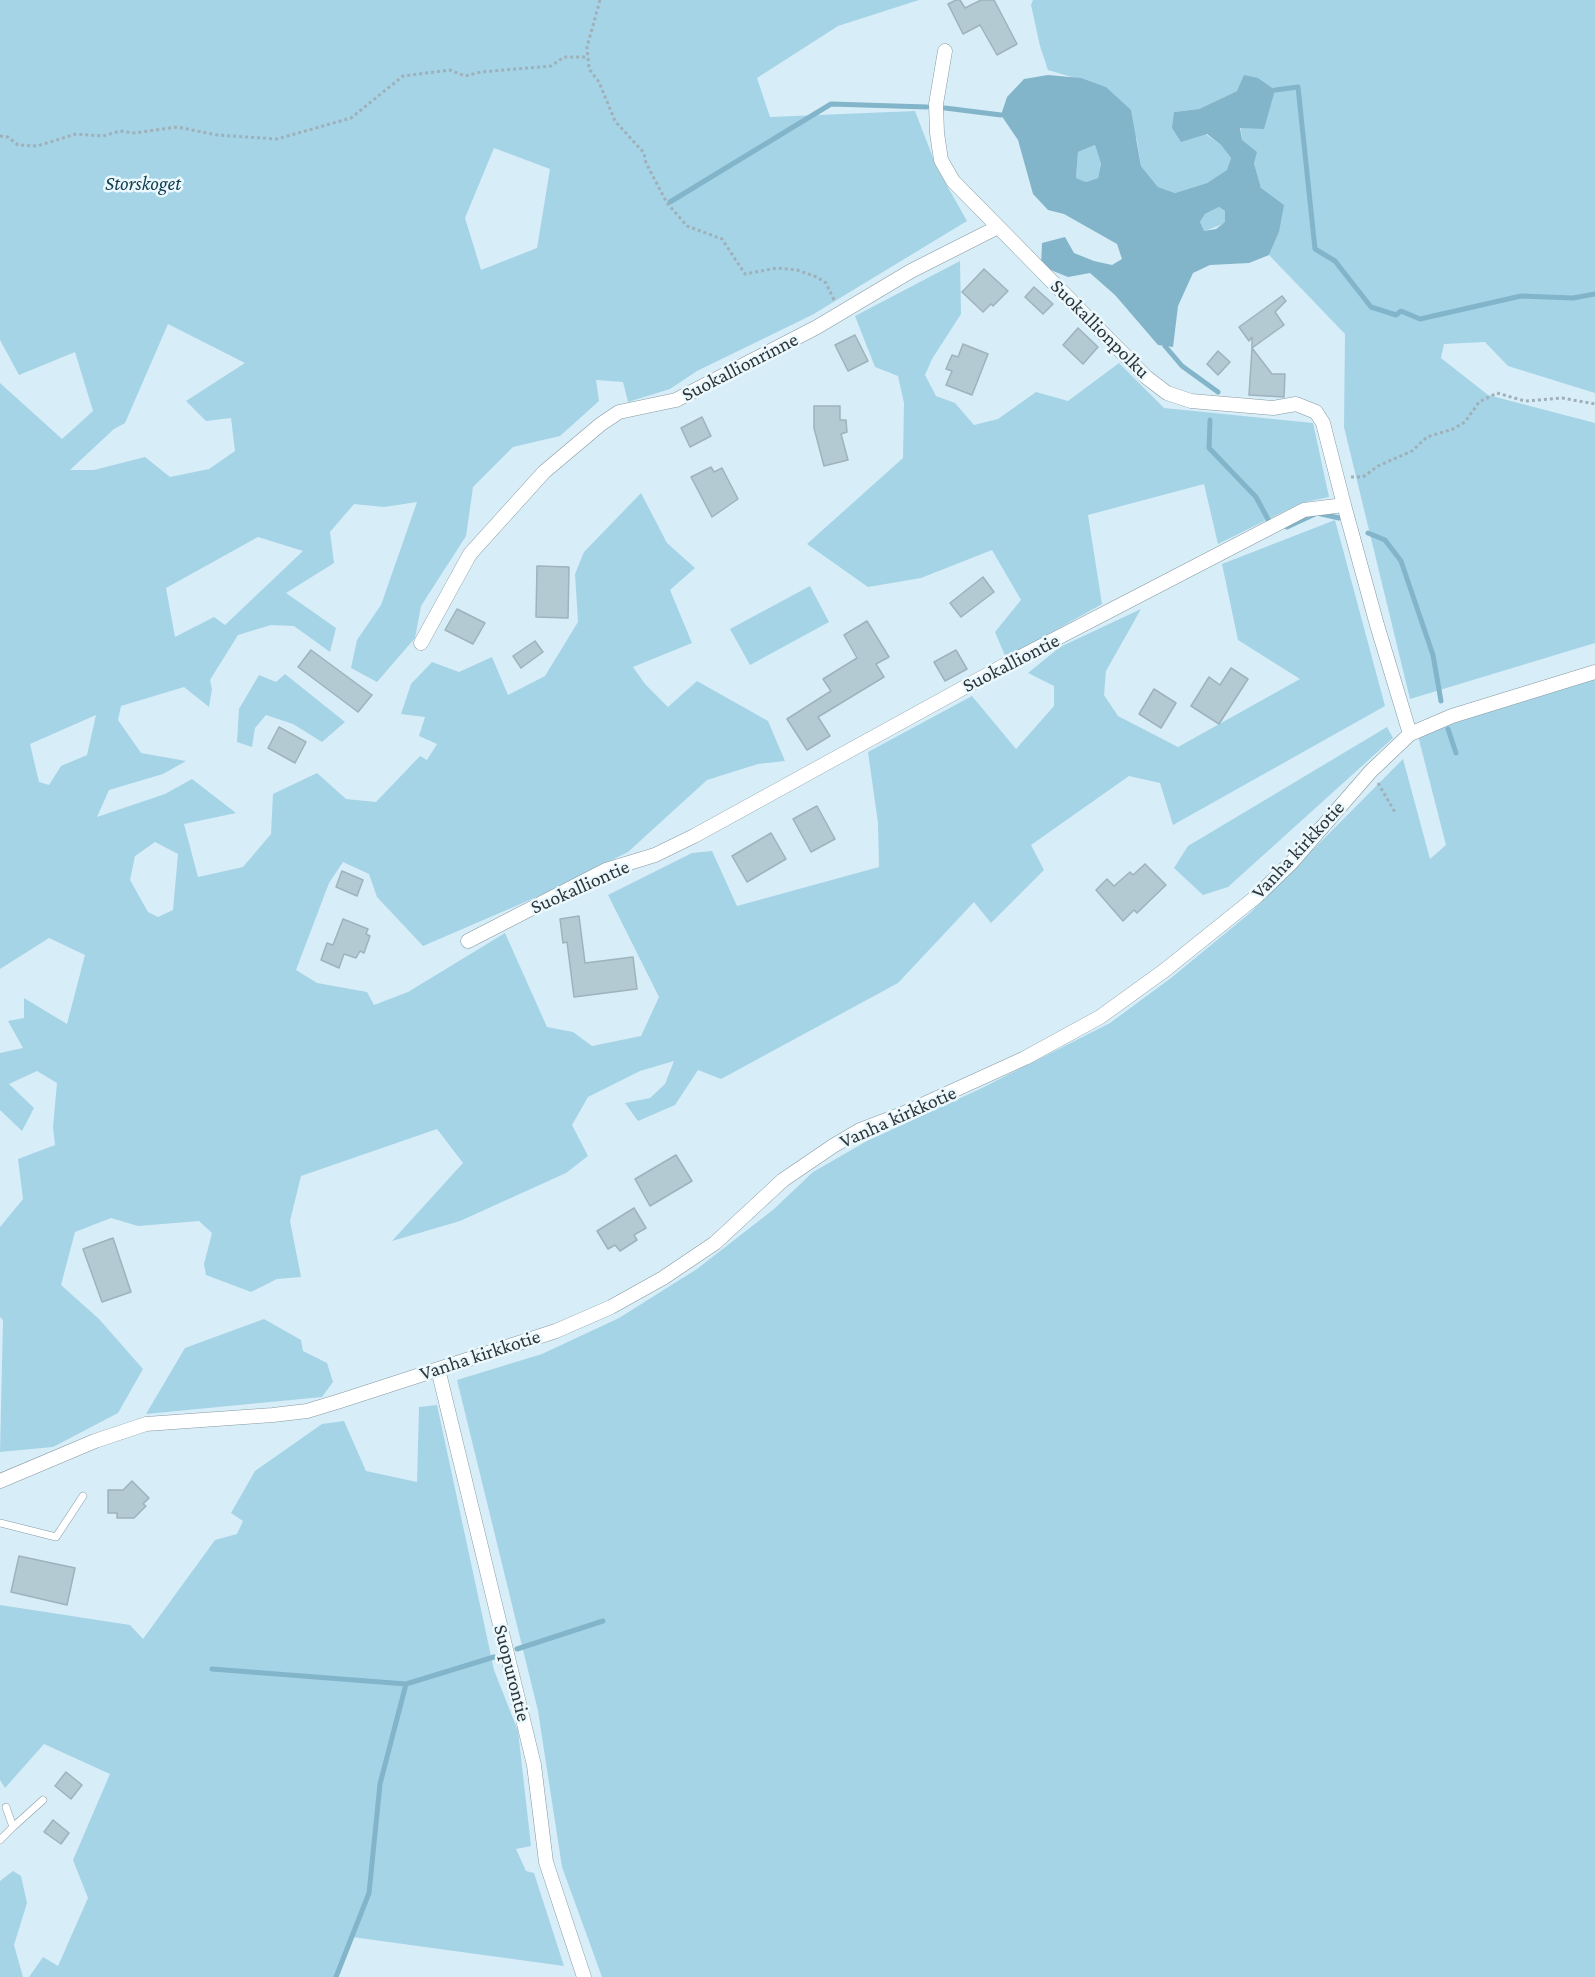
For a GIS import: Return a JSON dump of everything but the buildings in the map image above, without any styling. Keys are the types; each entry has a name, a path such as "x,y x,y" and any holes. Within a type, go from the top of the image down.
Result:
{"street":[{"name":"Suokallionpolku","path":"945,51 936,104 941,160 953,181 1146,377 1167,393 1191,401 1273,408 1296,404 1316,412 1323,423 1344,505"},
{"name":"Suokallionrinne","path":"421,643 470,554 544,472 601,424 620,412 676,400 841,312 911,271 998,227"},
{"path":"1344,505 1410,734"},
{"name":"Suokalliontie","path":"468,941 606,870 655,855 694,836 1005,665 1304,510 1344,505"},
{"name":"Vanha kirkkotie","path":"0,1481 95,1441 146,1424 307,1411 556,1331 611,1307 663,1278 715,1243 783,1180 833,1146 860,1130 902,1114 1025,1058 1100,1017 1165,970 1257,896 1292,862 1371,771 1410,734 1452,716 1595,672"},
{"name":"Suopurontie","path":"438,1369 532,1755 546,1862 584,1977"}],"lane":[{"path":"0,1523 56,1537 83,1496"},
{"path":"0,1840 43,1800"},
{"path":"6,1807 13,1827"}],"path":[{"path":"600,0 586,57 589,69 603,90 615,121 644,153 646,163 667,203 687,226 722,239 745,274 777,268 817,277 826,284 841,312"},
{"path":"0,136 8,137 18,145 37,146 76,134 103,136 120,131 134,132 177,127 217,135 277,139 351,118 403,76 450,70 465,76 481,72 551,66 564,57 586,57"},
{"path":"1338,477 1363,477 1378,466 1412,451 1427,437 1453,429 1466,422 1479,402 1497,393 1525,401 1562,398 1595,404"},
{"path":"1371,771 1396,814"}],"green space":[{"name":"Storskoget","path":"0,0 919,0 838,26 757,78 770,117 915,111 937,168 967,221 812,315 697,371 670,389 628,402 623,382 596,380 599,401 560,436 513,447 473,487 466,536 421,606 415,638 377,682 351,668 357,640 381,605 417,502 384,507 354,504 330,532 334,563 286,593 336,628 330,652 294,626 271,625 238,635 210,680 212,689 209,707 184,687 121,706 118,720 141,753 186,761 163,774 109,790 97,817 165,794 192,779 236,813 184,824 198,877 243,867 271,834 273,794 317,773 346,799 376,802 420,756 427,760 437,744 419,736 425,717 401,714 411,684 432,662 459,672 492,657 508,695 545,676 578,622 575,574 584,552 641,493 667,543 695,568 670,590 692,643 633,667 645,684 668,707 697,681 768,721 785,761 758,764 707,780 628,852 546,893 423,946 377,897 369,874 343,862 329,883 296,970 317,983 367,992 374,1005 408,992 505,933 547,1027 573,1032 592,1046 641,1036 659,997 608,895 692,853 712,851 737,906 879,867 878,823 868,752 972,696 1016,749 1054,706 1054,686 1028,673 1060,647 1141,609 1106,671 1104,695 1118,716 1178,747 1300,679 1238,640 1222,564 1335,520 1385,706 1173,825 1160,783 1129,776 1031,845 1044,870 991,923 974,902 898,983 721,1079 698,1070 675,1105 638,1121 625,1103 650,1098 665,1084 674,1061 640,1071 588,1097 572,1125 588,1156 566,1173 460,1221 392,1241 463,1163 437,1129 301,1176 290,1221 301,1277 277,1279 251,1292 206,1275 204,1264 212,1233 199,1221 138,1226 111,1218 75,1232 61,1285 99,1319 143,1369 118,1413 53,1447 0,1452 3,1320 0,1317 0,1227 23,1199 18,1159 55,1145 53,1127 57,1083 37,1071 9,1084 34,1108 22,1131 0,1110 0,1053 23,1048 8,1021 24,1018 24,998 67,1024 85,955 49,938 0,969 0,383 62,439 93,411 75,352 19,375 0,340","holes":["494,148 550,169 537,248 481,270 465,218","168,324 245,363 186,401 206,421 231,418 235,451 209,469 170,477 145,457 94,470 70,470 114,429 125,423","258,537 303,551 225,625 214,617 175,637 166,588","96,715 87,755 61,766 49,785 39,782 30,744","155,842 178,854 173,910 158,917 148,912 130,880 135,856"]},
{"path":"1033,0 1595,0 1595,393 1508,366 1485,342 1444,344 1441,358 1488,395 1595,423 1595,643 1410,699 1344,427 1345,334 1269,255 1279,232 1261,188 1254,163 1242,140 1237,91 1199,109 1174,112 1221,145 1231,158 1228,170 1207,183 1175,193 1158,187 1141,166 1137,140 1106,87 1048,70 1031,5"},
{"path":"1095,145 1101,164 1098,178 1086,182 1076,178 1078,152"},
{"path":"1219,207 1225,211 1225,223 1203,232 1200,222 1205,214"},
{"path":"960,261 961,314 932,359 925,375 936,396 955,403 974,425 998,419 1036,392 1068,401 1119,363 1164,408 1313,423 1329,497 1301,503 1218,544 1204,484 1088,515 1102,604 1006,658 995,632 1021,600 992,550 921,578 868,587 807,544 903,458 904,403 898,376 875,367 855,316"},
{"path":"810,586 829,622 750,665 730,629"},
{"path":"285,674 345,722 322,742 293,724 266,715 255,728 252,747 237,742 239,709 259,675 276,682"},
{"path":"1595,678 1595,1977 602,1977 562,1867 538,1711 457,1380 542,1354 619,1318 697,1269 774,1209 813,1172 867,1141 982,1088 1110,1023 1171,978 1250,913 1403,759 1430,859 1446,845 1418,736 1485,710"},
{"path":"1387,727 1393,738 1228,887 1203,895 1174,868 1188,846"},
{"path":"264,1319 301,1340 303,1351 327,1363 333,1382 322,1397 146,1414 185,1348"},
{"path":"437,1405 494,1670 518,1731 531,1846 516,1849 526,1871 534,1873 564,1966 352,1937 336,1977 29,1977 43,1957 58,1966 88,1898 73,1860 110,1774 44,1744 5,1788 0,1780 0,1605 130,1625 143,1639 215,1540 237,1534 243,1521 231,1513 255,1471 322,1424 344,1421 366,1471 417,1482 419,1407"},
{"path":"13,1871 21,1876 27,1903 14,1945 23,1977 0,1977 0,1881"}],"shaded area":[{"path":"1048,75 1081,78 1106,87 1131,110 1141,166 1158,187 1175,193 1207,183 1227,170 1231,158 1221,145 1207,134 1181,142 1172,128 1174,112 1199,109 1237,91 1244,75 1258,78 1275,90 1264,129 1240,128 1242,140 1257,152 1254,163 1261,188 1284,205 1279,232 1269,255 1249,263 1210,265 1193,273 1178,306 1173,347 1158,345 1115,295 1090,273 1068,277 1041,266 1042,243 1065,237 1074,253 1094,261 1112,265 1122,259 1117,244 1064,214 1048,210 1033,194 1018,140 1001,115 1007,97 1024,79","holes":["1095,145 1101,164 1098,178 1086,182 1076,178 1078,152","1219,207 1225,211 1225,222 1216,229 1204,231 1200,222 1205,214"]}],"waterway":[{"path":"1275,90 1298,87 1315,249 1335,261 1371,307 1396,315 1401,311 1420,319 1521,296 1573,298 1595,294"},
{"path":"670,202 831,104 927,107"},
{"path":"945,108 1001,115"},
{"path":"1165,346 1182,366 1218,392"},
{"path":"1210,420 1209,448 1256,497 1269,521"},
{"path":"1287,527 1317,513 1339,518"},
{"path":"1368,533 1385,540 1401,561 1433,655 1441,701"},
{"path":"1448,729 1456,753"},
{"path":"517,1649 603,1621"},
{"path":"336,1977 369,1893 380,1784 406,1684 494,1657"},
{"path":"212,1669 406,1684"}]}
